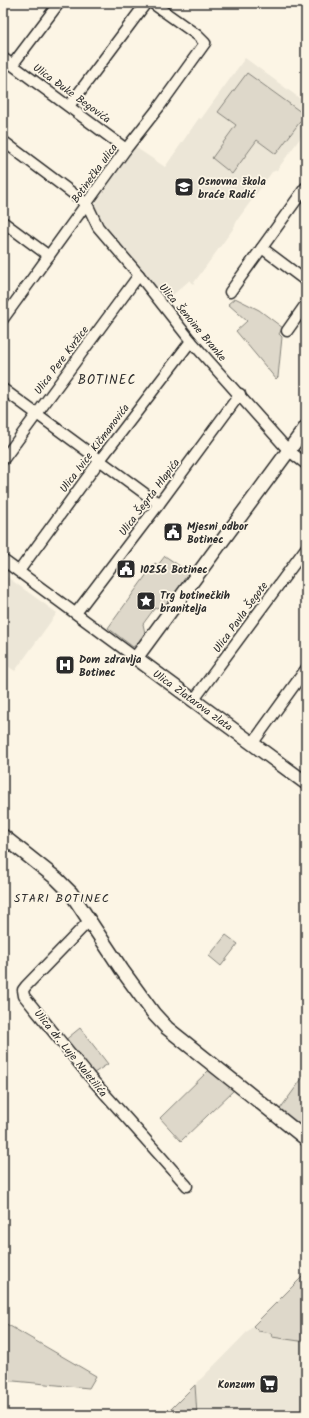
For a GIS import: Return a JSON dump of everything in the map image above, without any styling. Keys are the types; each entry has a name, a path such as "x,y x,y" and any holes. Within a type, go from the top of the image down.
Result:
{"street":[{"path":"13,64 59,3"},
{"path":"69,106 146,3"},
{"name":"Botinečka ulica","path":"5,311 49,256 126,149 206,43 152,3"},
{"name":"Ulica Đuke Begovića","path":"3,58 126,149"},
{"path":"3,141 87,204"},
{"path":"230,292 306,188"},
{"name":"Ulica Šenoine Branke","path":"87,204 98,227 140,275 191,341 240,394 288,450 306,464"},
{"path":"3,222 49,256"},
{"path":"262,248 306,281"},
{"name":"Ulica Pere Kvržice","path":"3,460 140,275"},
{"path":"287,331 306,304"},
{"name":"Ulica Ivice Kičmanovića","path":"19,571 100,460 191,341"},
{"path":"3,389 159,504"},
{"name":"Ulica Šegrta Hlapića","path":"76,613 240,394"},
{"path":"136,658 306,427"},
{"name":"Ulica Pavla Šegote","path":"193,701 306,548"},
{"name":"Ulica Zlatarova zlata","path":"3,560 306,783"},
{"path":"252,744 306,669"},
{"path":"3,836 65,886 122,970 166,1028 306,1140"},
{"name":"Ulica dr. Luje Naletilića","path":"89,921 26,986 23,990 24,996 88,1076 187,1186"}],"shaded area":[{"name":"Osnovna škola braće Radić","path":"245,58 306,103 306,130 277,170 272,172 193,284 190,280 168,299 142,270 95,212 94,206 135,147 165,167 199,118 201,119"},
{"path":"247,73 305,115 276,154 257,140 232,174 212,158 236,125 218,112"},
{"path":"235,298 259,310 283,328 279,334 282,337 278,377 276,379 236,331 247,321 228,304"},
{"path":"165,556 190,573 168,603 154,609 143,624 145,633 133,647 108,628 155,563 158,565"},
{"path":"3,574 57,613 15,671 3,663"},
{"path":"226,935 238,944 221,966 209,956"},
{"path":"80,1028 108,1064 91,1075 64,1041"},
{"path":"209,1070 235,1089 181,1141 160,1118"},
{"path":"306,1073 306,1126 304,1129 280,1109"},
{"path":"306,1273 306,1342 272,1337 271,1333 258,1331 253,1326"},
{"path":"3,1322 96,1376 89,1388 3,1380"},
{"path":"253,1326 258,1331 306,1342 306,1415 197,1415 195,1385"},
{"path":"195,1385 197,1415 165,1415"}],"place":[{"name":"Osnovna škola braće Radić","path":"184,187"},
{"name":"Mjesni odbor Botinec","path":"173,532"},
{"name":"10256 Botinec","path":"126,569"},
{"name":"Trg botinečkih branitelja","path":"146,601"},
{"name":"Dom zdravlja Botinec","path":"65,665"},
{"name":"Konzum","path":"269,1384"}],"district":[{"name":"BOTINEC","path":"107,379"},
{"name":"STARI BOTINEC","path":"62,898"}]}
